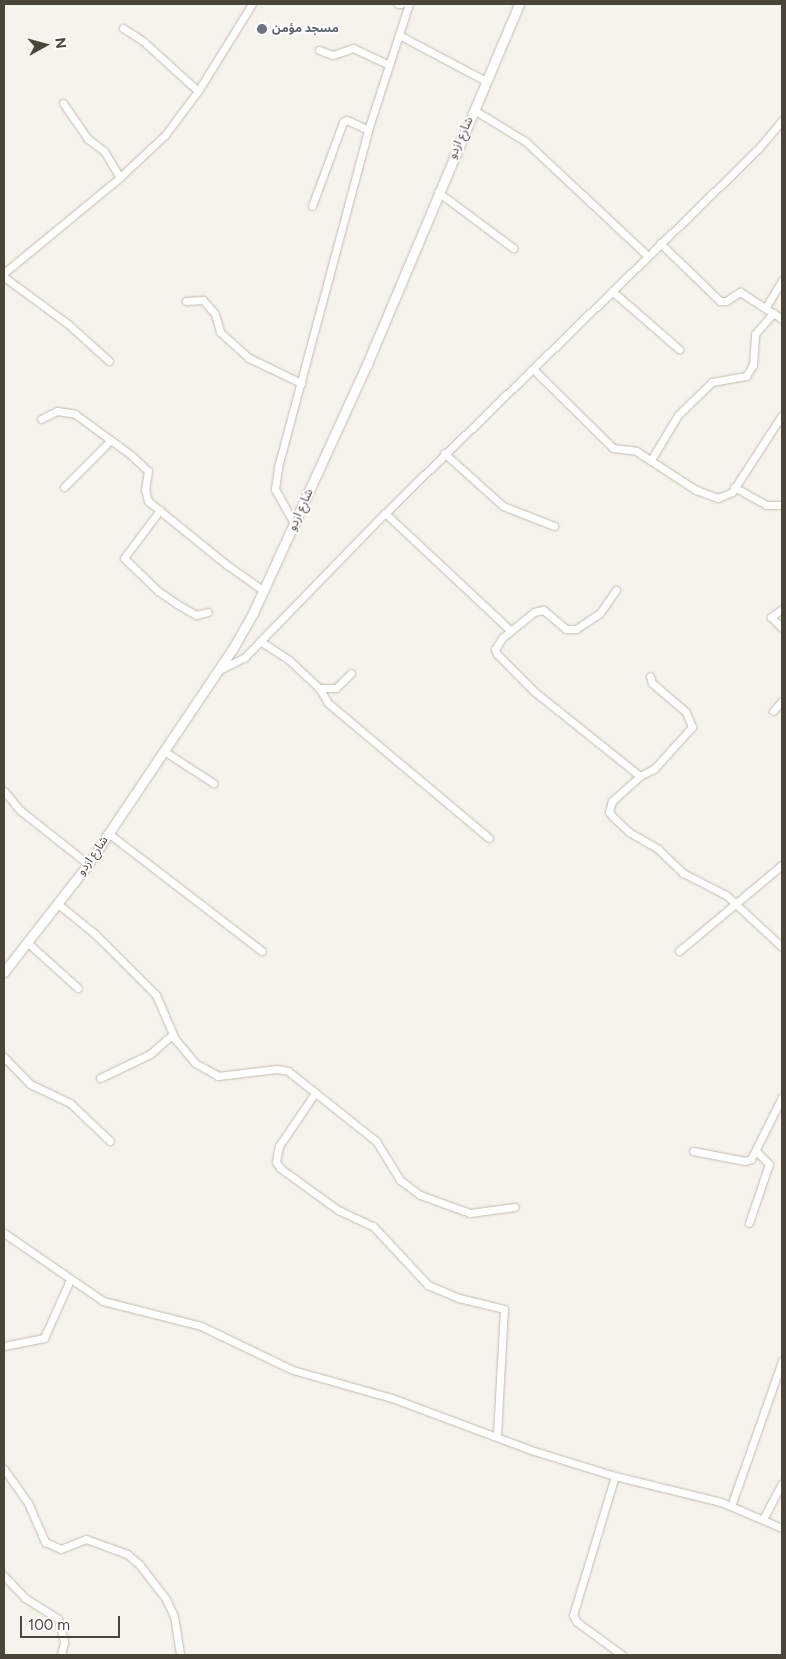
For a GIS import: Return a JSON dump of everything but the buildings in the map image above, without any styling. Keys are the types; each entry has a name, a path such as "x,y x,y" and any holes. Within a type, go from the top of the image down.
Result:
{"street":[{"path":"4,273 120,178 166,135 198,91 252,4"},
{"path":"295,525 276,489 301,383 368,130 409,4"},
{"name":"شارع ازدو","path":"6,965 28,944 88,864 219,670 264,590 367,364 518,4"},
{"path":"123,28 143,41 198,91"},
{"path":"399,35 486,81"},
{"path":"320,50 333,55 353,48 388,64"},
{"path":"63,103 88,139 104,152 120,178"},
{"path":"474,110 525,142 647,255"},
{"path":"312,206 343,122 348,120 368,130"},
{"path":"219,670 244,658 444,453 533,369 647,255 758,149 782,120"},
{"path":"438,192 513,248"},
{"path":"660,243 720,301 726,301 740,292 782,319"},
{"path":"4,277 68,324 108,361"},
{"path":"766,307 782,280"},
{"path":"612,291 679,350"},
{"path":"186,300 203,300 215,314 220,332 249,358 301,383"},
{"path":"651,460 683,410 712,382 746,376 753,365 755,334 773,313"},
{"path":"533,369 613,448 636,451 696,490 712,496 726,496 734,487 782,415"},
{"path":"41,419 49,412 67,411 81,418 148,471 146,495 160,510 227,566 264,590"},
{"path":"64,487 110,441"},
{"path":"444,453 503,506 554,526"},
{"path":"734,487 766,506 782,505"},
{"path":"160,510 124,558 158,591 177,604 196,615 208,612"},
{"path":"385,513 510,630"},
{"path":"616,590 600,613 576,629 566,629 550,613 540,610 510,630 498,643 497,654 535,692 640,776"},
{"path":"782,610 770,617 782,628"},
{"path":"260,641 289,660 319,688 328,703 489,838"},
{"path":"319,688 336,688 351,673"},
{"path":"650,676 652,683 686,712 692,727 654,769 640,776 612,801 609,812 629,832 658,850 683,873 735,903 782,947"},
{"path":"773,711 782,701"},
{"path":"164,751 213,783"},
{"path":"4,791 21,812 88,864"},
{"path":"108,833 262,951"},
{"path":"679,951 782,865"},
{"path":"58,904 95,934 156,995 173,1034 196,1062 218,1076 277,1069 288,1071 376,1141 400,1180 420,1195 470,1213 515,1208"},
{"path":"28,944 78,988"},
{"path":"100,1078 150,1054 173,1034"},
{"path":"4,1057 30,1084 70,1103 110,1141"},
{"path":"314,1093 279,1146 276,1162 280,1168 338,1210 373,1226 428,1285 459,1298 504,1309 497,1435"},
{"path":"693,1151 745,1161 756,1151 782,1097"},
{"path":"749,1223 769,1164 756,1151"},
{"path":"4,1233 103,1301 201,1326 277,1364 392,1398 615,1476 731,1506 782,1528"},
{"path":"4,1346 44,1338 70,1280"},
{"path":"731,1506 782,1362"},
{"path":"4,1470 28,1502 44,1542 61,1549 86,1540 127,1554 139,1564 166,1599 174,1616 180,1655"},
{"path":"615,1476 573,1615 576,1622 622,1655"},
{"path":"763,1519 782,1484"},
{"path":"4,1576 25,1598 58,1619 64,1642 61,1655"}],"place":[{"name":"مسجد مؤمن","path":"262,29"}]}
